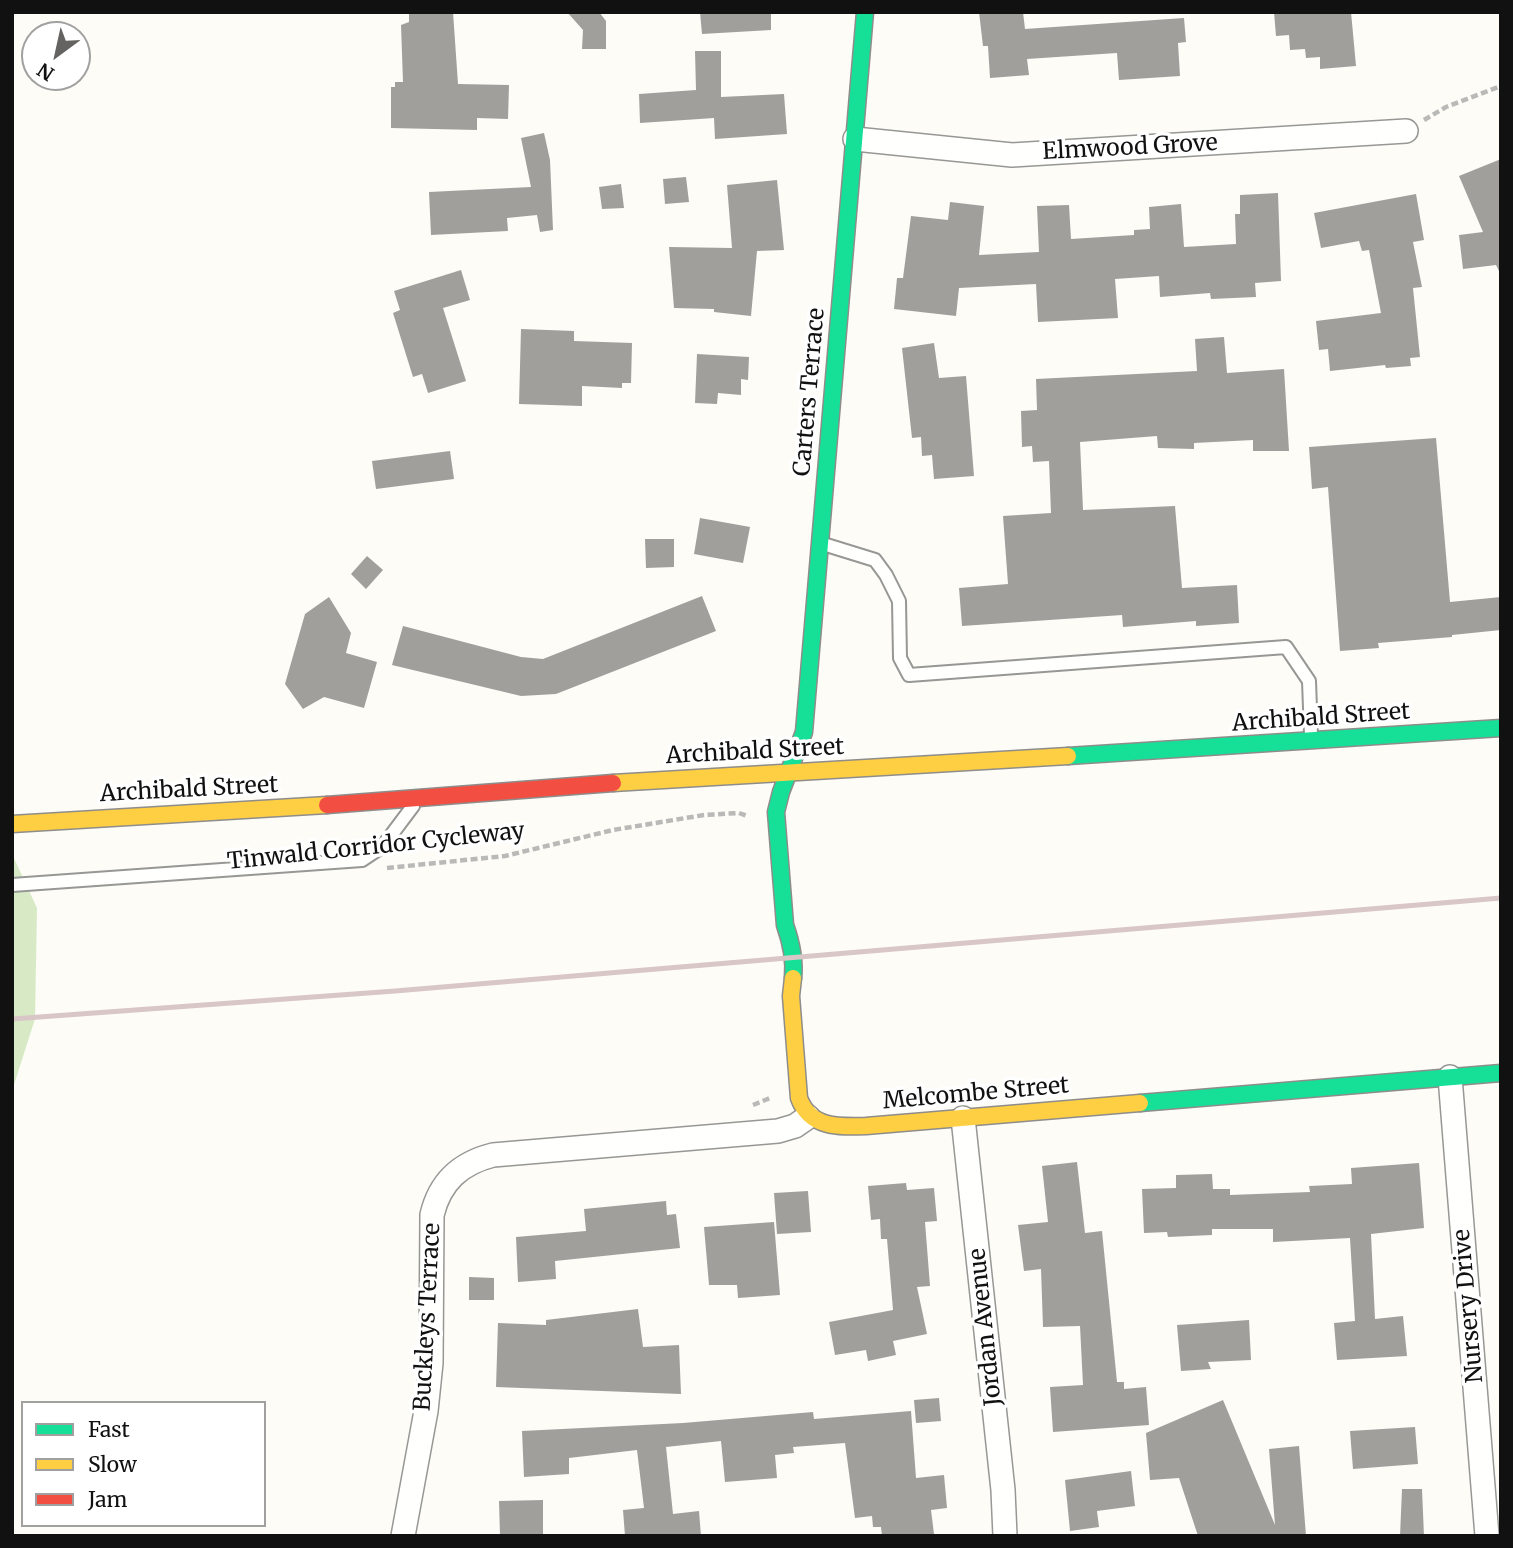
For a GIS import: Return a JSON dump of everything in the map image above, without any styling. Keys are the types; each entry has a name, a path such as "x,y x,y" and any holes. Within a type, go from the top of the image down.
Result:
{"main road":[{"name":"Carters Terrace","path":"790,772 804,732 865,12"},
{"name":"Archibald Street","path":"12,824 417,799 636,780 1311,742 1501,728"},
{"path":"790,772 776,812 785,925 790,938 794,967 791,996 799,1098 800,1105 808,1116"},
{"name":"Melcombe Street","path":"808,1116 833,1128 1501,1073"}],"street":[{"name":"Elmwood Grove","path":"855,139 1012,155 1406,131"},
{"name":"Nursery Drive","path":"1450,1077 1487,1536"},
{"name":"Buckleys Terrace","path":"402,1536 426,1410 431,1363 432,1215 435,1201 452,1174 468,1164 493,1155 778,1131 795,1126 808,1116"},
{"name":"Jordan Avenue","path":"963,1118 1003,1490 1005,1536"}],"lane":[{"path":"820,543 875,561 886,575 899,601 900,657 909,675 1286,647 1309,681 1311,742"},
{"path":"12,885 362,860 383,846 417,799"}],"path":[{"path":"1406,131 1446,107 1501,86"},
{"name":"Tinwald Corridor Cycleway","path":"386,868 505,856 613,830 704,815 739,813 749,817 754,823"},
{"path":"749,1106 768,1101 776,1093"}],"green space":[{"path":"12,854 37,908 35,1019 12,1091"}],"building":[{"path":"409,12 453,12 458,84 509,85 508,119 477,118 477,130 391,128 391,87 395,87 395,82 403,82 401,25 409,22"},
{"path":"567,12 599,12 606,21 606,49 582,49 583,30"},
{"path":"700,12 771,12 771,30 702,34"},
{"path":"979,12 1023,12 1025,29 1184,18 1186,42 1178,43 1180,76 1119,80 1117,53 1027,59 1029,75 990,78 988,46 983,46"},
{"path":"1274,12 1351,12 1356,66 1320,69 1320,57 1306,58 1305,49 1290,50 1289,35 1276,36"},
{"path":"695,51 721,51 721,97 784,94 787,134 715,139 714,118 640,123 639,94 696,90"},
{"path":"544,133 550,160 553,230 540,232 537,215 507,218 508,231 431,235 429,192 531,187 521,138"},
{"path":"1501,159 1501,275 1496,265 1463,269 1459,235 1483,232 1459,176"},
{"path":"686,177 689,202 665,204 663,179"},
{"path":"777,180 784,250 757,251 751,316 714,312 714,309 674,308 669,247 732,248 727,185"},
{"path":"621,184 624,208 602,209 599,187"},
{"path":"1278,193 1281,281 1255,283 1256,297 1211,299 1210,293 1160,297 1159,276 1115,279 1118,318 1038,322 1036,284 959,288 956,316 894,309 897,278 903,278 911,216 948,220 950,202 984,206 979,255 1039,252 1037,206 1069,205 1071,239 1134,235 1134,230 1150,229 1149,207 1181,204 1184,247 1236,244 1235,214 1240,214 1240,195"},
{"path":"1416,194 1424,240 1413,242 1422,287 1413,288 1420,357 1410,358 1411,366 1386,368 1385,365 1330,371 1328,349 1319,350 1316,321 1381,313 1369,250 1362,251 1359,241 1321,248 1314,213"},
{"path":"461,270 470,300 443,308 466,381 428,393 422,374 413,377 393,313 400,310 394,291"},
{"path":"521,329 574,331 574,341 632,343 631,383 622,383 622,388 582,386 582,406 519,404"},
{"path":"1224,337 1227,373 1284,369 1289,451 1253,451 1253,440 1194,443 1194,449 1158,448 1157,436 1080,442 1083,510 1175,506 1182,588 1237,585 1239,623 1196,626 1196,621 1123,627 1122,615 962,626 959,588 1008,584 1003,516 1051,513 1049,461 1033,462 1032,446 1022,447 1021,411 1037,410 1036,379 1197,371 1195,339"},
{"path":"934,343 939,378 966,376 974,476 934,479 932,455 922,456 921,437 912,438 902,348"},
{"path":"697,354 749,357 748,380 741,379 741,395 718,393 717,404 695,403"},
{"path":"1436,438 1450,602 1501,597 1501,630 1378,643 1379,648 1340,651 1328,487 1312,489 1309,447"},
{"path":"450,451 454,479 376,489 372,461"},
{"path":"700,518 750,527 743,563 694,554"},
{"path":"645,539 674,539 674,567 646,568"},
{"path":"367,556 383,570 366,589 351,574"},
{"path":"702,596 716,631 556,694 521,696 392,665 403,626 521,657 543,659"},
{"path":"329,597 351,633 346,653 377,662 364,708 324,697 303,709 285,684 305,614"},
{"path":"1077,1162 1085,1233 1102,1231 1117,1382 1124,1382 1124,1389 1146,1387 1149,1425 1053,1432 1050,1387 1083,1385 1080,1326 1043,1327 1041,1269 1024,1271 1018,1225 1048,1222 1042,1166"},
{"path":"1419,1163 1424,1228 1371,1234 1375,1319 1403,1316 1407,1356 1337,1360 1334,1323 1355,1321 1350,1238 1273,1242 1273,1229 1212,1229 1212,1235 1168,1237 1167,1232 1144,1233 1142,1189 1176,1188 1176,1175 1212,1174 1213,1189 1230,1189 1230,1195 1310,1192 1309,1186 1352,1184 1351,1168"},
{"path":"906,1183 907,1190 934,1188 937,1221 925,1222 930,1286 917,1287 927,1334 893,1341 896,1355 868,1361 866,1350 835,1355 829,1322 893,1310 887,1239 881,1239 880,1219 871,1220 868,1186"},
{"path":"808,1191 811,1232 777,1234 774,1193"},
{"path":"666,1201 667,1215 676,1214 680,1248 555,1261 556,1279 518,1282 516,1237 586,1231 584,1209"},
{"path":"774,1222 780,1295 738,1298 737,1285 709,1285 704,1227"},
{"path":"469,1277 494,1278 494,1300 469,1300"},
{"path":"638,1309 643,1347 679,1345 681,1394 496,1387 498,1323 546,1325 546,1320"},
{"path":"1249,1320 1251,1360 1208,1362 1211,1369 1181,1371 1177,1325"},
{"path":"939,1398 941,1421 916,1423 914,1400"},
{"path":"1223,1400 1275,1525 1269,1449 1299,1446 1306,1536 1198,1536 1179,1478 1150,1480 1146,1433"},
{"path":"911,1411 916,1478 944,1475 947,1508 931,1510 934,1534 882,1536 881,1527 873,1527 872,1516 855,1518 845,1443 793,1447 794,1453 775,1455 777,1478 725,1482 721,1441 666,1447 673,1514 699,1511 701,1536 625,1536 623,1510 644,1508 637,1450 569,1458 569,1474 524,1477 522,1431 683,1423 813,1412 814,1419"},
{"path":"1415,1427 1418,1464 1353,1469 1350,1431"},
{"path":"1131,1471 1135,1506 1097,1511 1099,1527 1070,1531 1065,1480"},
{"path":"1402,1489 1422,1489 1424,1536 1400,1536"},
{"path":"543,1500 543,1536 500,1536 499,1501"}],"railway":[{"path":"12,1019 395,991 1501,898"}],"traffic: fast":[{"path":"793,978 792,951 785,925 776,812 804,732 865,12"},
{"path":"1068,756 1501,728"},
{"path":"1140,1103 1501,1073"}],"traffic: slow":[{"path":"613,783 1068,756"},
{"path":"12,824 327,805"},
{"path":"793,978 791,996 799,1098 810,1115 826,1124 866,1126 1140,1103"}],"traffic: jam":[{"path":"327,805 613,783"}]}
